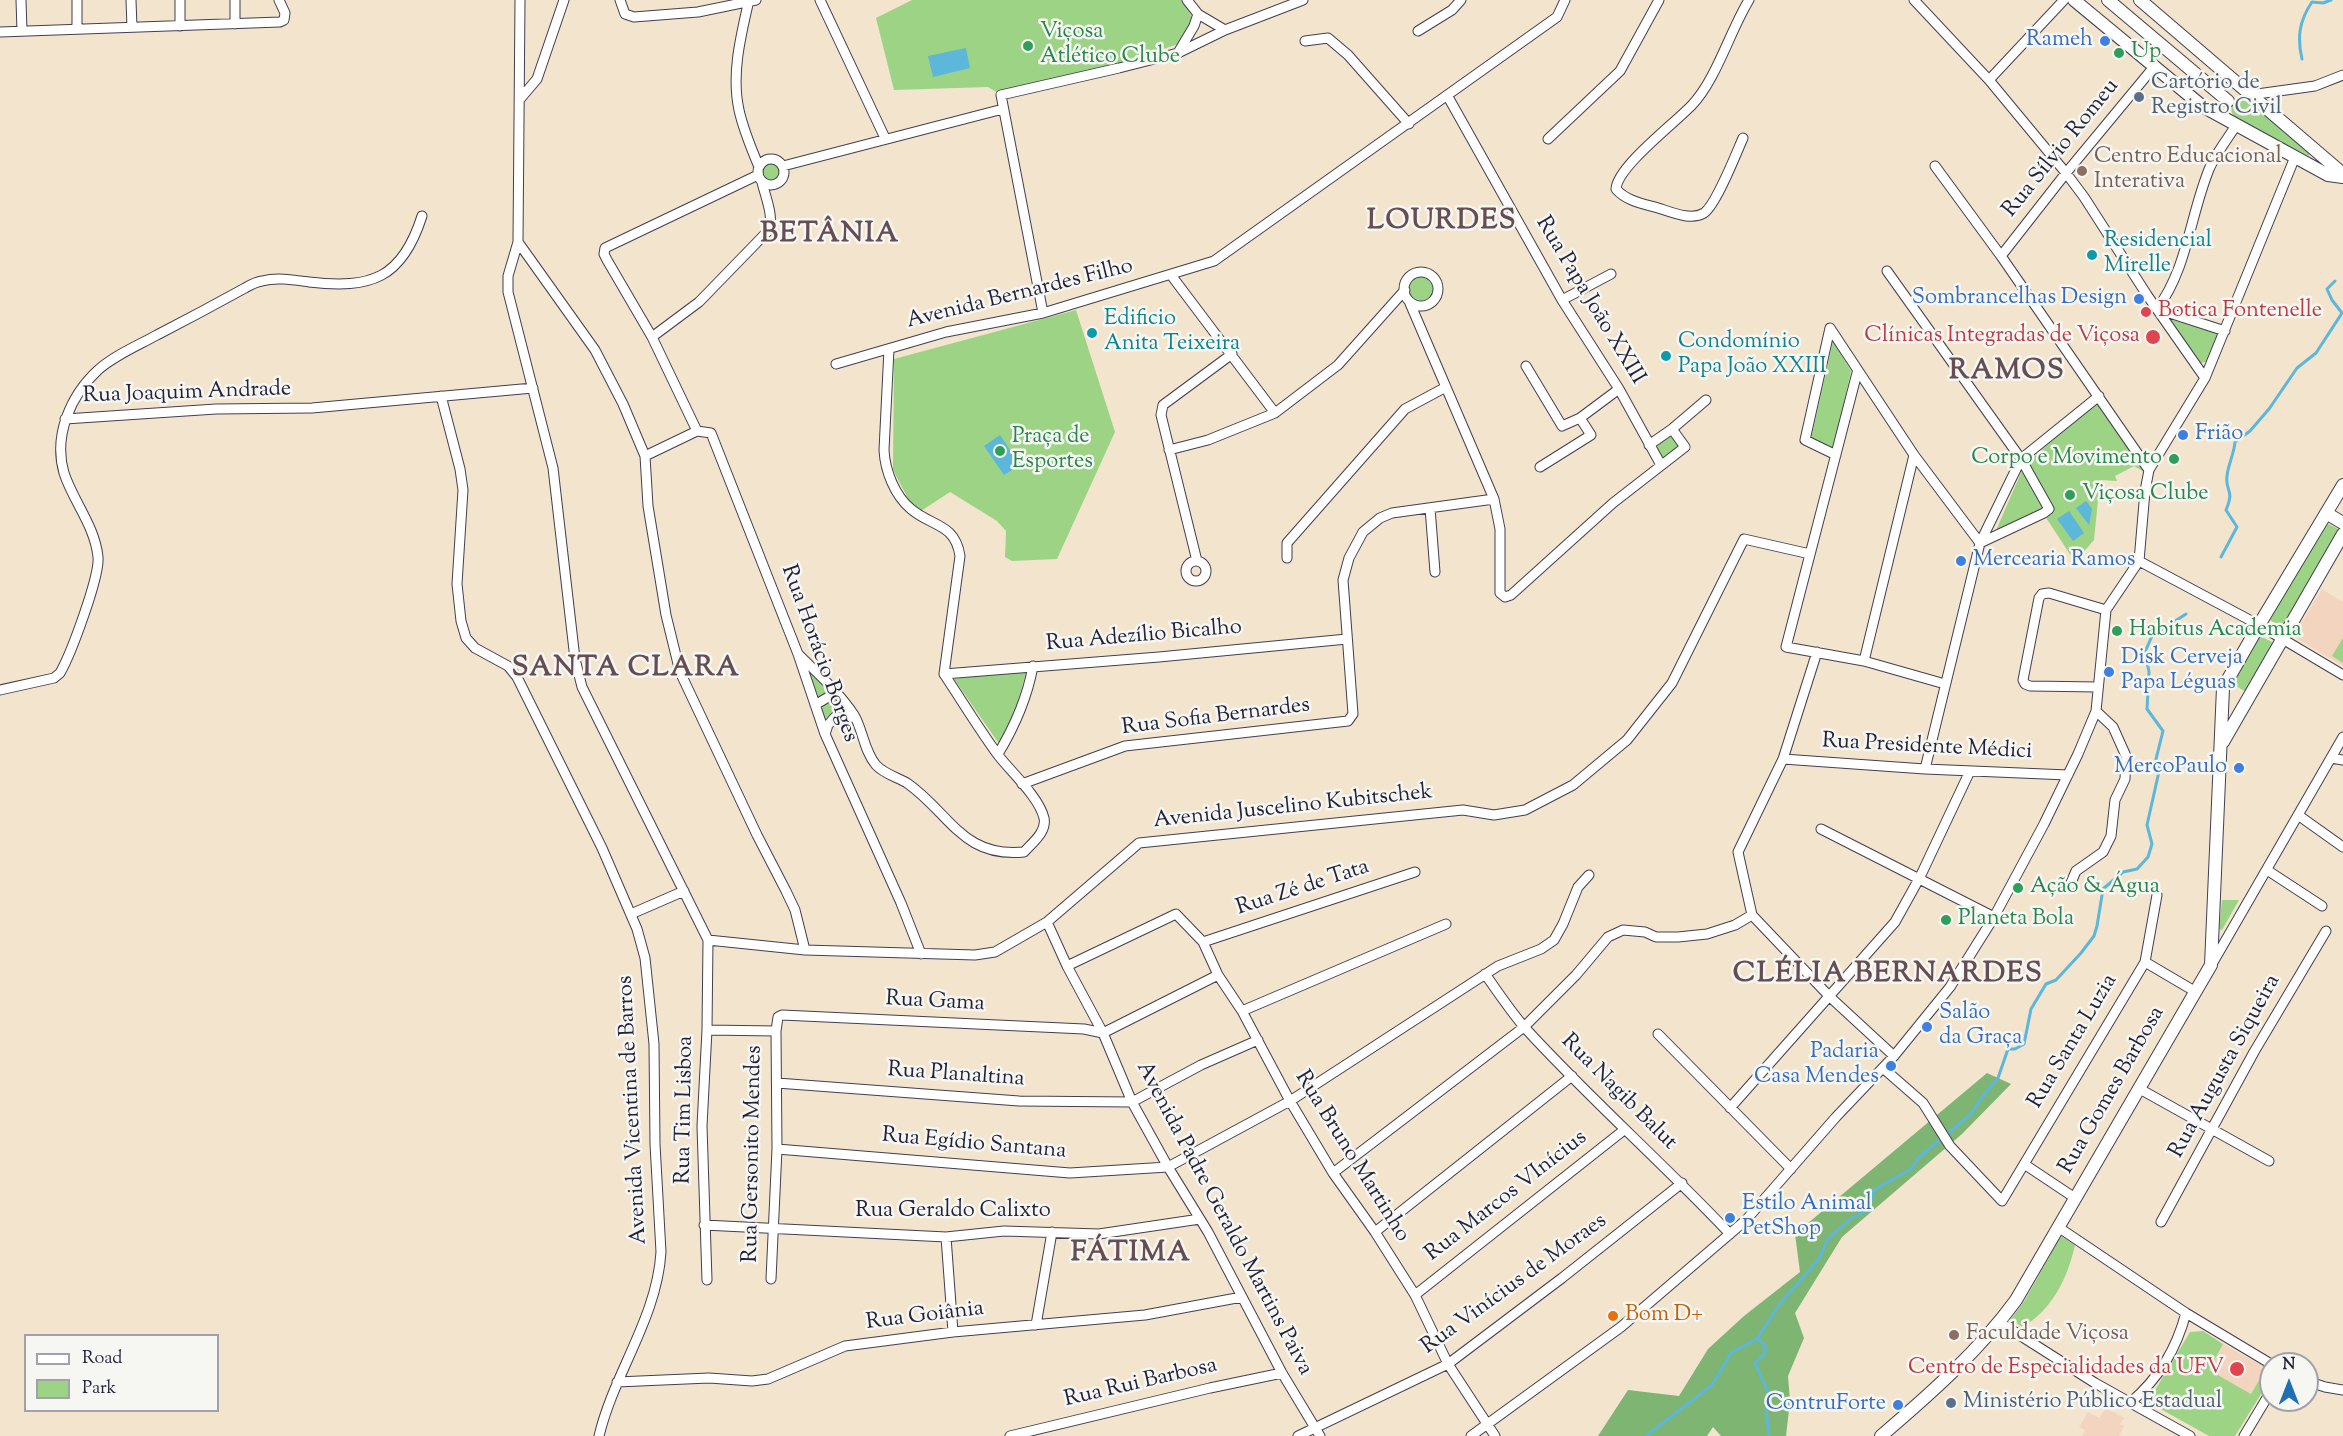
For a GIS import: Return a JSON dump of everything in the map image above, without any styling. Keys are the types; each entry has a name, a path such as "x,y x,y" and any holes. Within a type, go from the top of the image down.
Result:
{"street":[{"path":"21,0 22,31"},
{"path":"77,0 77,29"},
{"path":"131,0 132,27"},
{"path":"180,0 180,26"},
{"path":"235,0 236,24"},
{"path":"0,32 280,22 284,20 285,13 279,0"},
{"path":"520,0 518,242 508,276 508,292 553,468 574,659 582,687 708,940"},
{"path":"520,99 537,79 564,0"},
{"path":"620,0 625,14 634,18 698,12 751,0 736,67 736,87 738,109 760,174 771,225 768,231 699,302 652,337"},
{"path":"820,0 885,138"},
{"path":"1187,0 1198,14 1225,30"},
{"path":"1043,313 1001,95 1119,69 1178,53 1225,30 1303,0"},
{"path":"1418,32 1452,10 1461,0"},
{"name":"Avenida Bernardes Filho","path":"836,364 946,332 1043,313 1214,261 1557,17 1565,0"},
{"path":"1548,139 1620,70 1659,0"},
{"path":"1743,138 1715,197 1703,213 1693,216 1675,213 1621,195 1616,189 1616,181 1651,142 1693,103 1709,79 1749,0"},
{"path":"1914,0 1989,80 2066,173 2205,378"},
{"path":"1989,80 2064,0"},
{"path":"2074,0 2202,106 2328,175 2343,175"},
{"path":"2108,0 2228,101"},
{"path":"2145,2 2343,175"},
{"path":"1178,53 1194,26 1198,14"},
{"path":"1305,41 1328,38 1348,54 1409,124"},
{"name":"Rua Sílvio Romeu","path":"2001,256 2066,173 2154,68"},
{"path":"2234,122 2226,112 2228,101 2235,94 2250,95 2315,86 2343,75"},
{"name":"Rua Papa João XXIII","path":"1447,95 1562,300 1619,389 1661,465"},
{"path":"783,166 1003,109"},
{"path":"2157,309 2168,295 2177,275 2211,167 2234,122"},
{"path":"2299,159 2312,160 2314,148"},
{"path":"645,456 698,431 652,337 604,254 605,249 760,174 765,161 773,159 783,166 785,174 778,184 770,185 760,174"},
{"path":"1471,1436 1621,1327 1746,1220 1894,1056 1950,987 1995,917 2068,775 2096,711 2106,610 2139,561 2145,491 2150,470 2205,378 2299,159"},
{"path":"1935,166 2001,256 2150,470"},
{"path":"64,419 74,400 98,370 245,288 263,280 283,279 352,285 371,281 391,269 407,253 422,216"},
{"path":"518,242 595,350 623,404 645,456 648,506 666,615 680,672 795,910 805,950"},
{"path":"1887,271 2021,459 2050,510 1980,543"},
{"path":"1169,450 1208,440 1275,413 1338,365 1405,290 1408,279 1417,273 1429,274 1437,282 1438,294 1431,303 1420,306 1410,301"},
{"path":"1562,300 1611,274"},
{"path":"1171,275 1275,413"},
{"path":"1405,290 1494,499 1500,529 1500,593 1504,597 1511,595 1613,503 1685,447 1672,429"},
{"path":"2157,309 2225,331"},
{"path":"1836,456 1805,440 1830,328 1857,373 1914,455 1980,543"},
{"path":"798,654 855,717 875,763 881,770 907,783 960,834 986,849 1003,854 1024,852 1044,828 1044,818 1023,784 998,754 944,674 960,556 958,543 950,531 911,509 900,496 885,467 889,349"},
{"path":"1197,561 1161,414 1163,405 1232,354"},
{"path":"1526,366 1562,426 1580,417 1619,389"},
{"path":"1857,373 1786,647 1864,661 1946,684"},
{"path":"1287,558 1287,543 1405,409 1446,387"},
{"name":"Rua Joaquim Andrade","path":"0,690 54,678 60,672 97,576 99,559 96,543 64,472 61,452 64,419 216,409 312,408 533,388"},
{"name":"Avenida Vicentina de Barros","path":"441,396 460,468 463,490 457,585 461,621 466,638 475,648 508,666 517,677 602,848 631,914 645,958 654,1044 655,1144 661,1252 655,1295 607,1404 599,1436"},
{"path":"1925,769 1980,543 2021,459 2099,396"},
{"path":"1649,445 1706,400"},
{"path":"1540,467 1592,435 1580,417"},
{"name":"Rua Horácio Borges","path":"698,431 707,431 714,439 798,654 825,734 902,903 921,954"},
{"path":"1864,661 1914,455"},
{"path":"2211,965 2223,688 2343,484"},
{"path":"1347,639 1343,580 1349,558 1363,532 1380,518 1392,513 1494,499"},
{"path":"1430,508 1435,572"},
{"path":"2326,513 2343,523"},
{"path":"2222,742 2343,534"},
{"name":"Avenida Juscelino Kubitschek","path":"708,940 805,950 975,956 995,952 1047,922 1139,843 1462,810 1494,815 1525,810 1572,785 1627,740 1672,683 1744,539 1810,554"},
{"path":"2139,561 2259,624 2343,675"},
{"path":"2098,687 2030,686 2025,684 2024,680 2039,598 2042,594 2049,593 2106,610"},
{"name":"Rua Adezílio Bicalho","path":"944,674 1347,639"},
{"name":"Rua Sofia Bernardes","path":"1023,784 1125,746 1348,721 1353,714 1347,639"},
{"path":"1817,652 1783,759 1738,852 1752,915 1830,997 1894,1056"},
{"path":"998,754 1017,722 1033,666"},
{"path":"2223,688 2247,700"},
{"path":"815,705 835,693"},
{"path":"2070,885 2076,871 2103,852 2111,836 2115,800 2125,779 2126,756 2114,727 2096,711"},
{"path":"825,734 828,725 835,717 855,717"},
{"name":"Rua Gomes Barbosa","path":"1881,1436 1923,1399 2000,1322 2016,1300 2343,737"},
{"path":"2331,758 2343,760"},
{"name":"Rua Presidente Médici","path":"1783,759 1925,769 2068,775"},
{"path":"1730,1108 1895,922 1920,877 1970,771"},
{"path":"2298,815 2343,848"},
{"path":"1821,829 1920,877 1995,917"},
{"path":"2267,870 2322,906"},
{"name":"Rua Zé de Tata","path":"1203,942 1415,872"},
{"path":"1168,1167 1290,1101 1498,966 1541,949 1554,940 1578,887 1589,875"},
{"path":"631,914 684,891"},
{"name":"Rua Santa Luzia","path":"1883,1068 1923,1103 1937,1129 1950,1146 2002,1201 2145,962 2157,895"},
{"name":"Rua Bruno Martinho","path":"1067,966 1176,914 1203,942 1218,975 1242,1011 1290,1101 1333,1173 1375,1232 1415,1295 1448,1364 1495,1436"},
{"path":"1333,1173 1524,1027 1576,975 1608,938 1623,930 1645,932 1656,937 1678,938 1707,934 1735,925 1752,915"},
{"name":"Avenida Padre Geraldo Martins Paiva","path":"1047,922 1067,966 1103,1033 1132,1102 1200,1220 1282,1373 1320,1436"},
{"path":"1242,1011 1446,924"},
{"name":"Rua Augusta Siqueira","path":"2161,1222 2254,1052 2326,931"},
{"name":"Rua Tim Lisboa","path":"707,1280 702,1126 707,1030 708,940"},
{"path":"2145,962 2196,992"},
{"name":"Rua Nagib Balut","path":"1485,974 1524,1027 1624,1130 1682,1183 1730,1234"},
{"path":"1103,1033 1218,975"},
{"name":"Rua Gama","path":"776,1031 778,1017 782,1015 1084,1029 1103,1033"},
{"path":"707,1030 776,1031"},
{"name":"Rua Gersonito Mendes","path":"771,1279 777,1149 776,1031"},
{"path":"1658,1034 1791,1169"},
{"path":"1132,1102 1201,1065 1258,1040"},
{"path":"1375,1232 1572,1076"},
{"name":"Rua Planaltina","path":"777,1083 1019,1101 1132,1102"},
{"path":"2138,1088 2269,1161"},
{"name":"Rua Marcos VInícius","path":"1415,1295 1624,1130"},
{"name":"Rua Egídio Santana","path":"777,1149 1070,1173 1168,1167"},
{"path":"2024,1164 2075,1198"},
{"name":"Rua Vinícius de Moraes","path":"1298,1436 1448,1364 1682,1183"},
{"name":"Rua Geraldo Calixto","path":"704,1225 946,1237 1004,1231 1100,1234 1200,1220"},
{"path":"2058,1227 2186,1313 2259,1357"},
{"path":"1036,1325 1052,1232"},
{"path":"946,1237 953,1332"},
{"name":"Rua Goiânia","path":"617,1382 709,1378 752,1381 768,1379 845,1346 953,1332 1145,1315 1242,1298"},
{"path":"2130,1403 2146,1389 2166,1365 2179,1337 2186,1313"},
{"path":"2000,1322 2130,1403 2190,1436"},
{"name":"Rua Rui Barbosa","path":"1010,1436 1282,1373"},
{"path":"2319,1385 2343,1390"},
{"path":"2244,1436 2259,1411"}],"shaded area":[{"path":"2322,589 2343,602 2343,666 2293,636"},
{"name":"Centro de Especialidades da UFV","path":"2223,1344 2259,1364 2259,1380 2251,1394 2208,1370"},
{"path":"2106,1408 2124,1418 2120,1424 2124,1426 2119,1436 2082,1436 2085,1430 2079,1427 2088,1412 2099,1418"}],"green space":[{"name":"Viçosa Atlético Clube","path":"912,0 1182,0 1191,15 1192,24 1178,44 1117,65 1000,94 988,87 894,90 876,18"},
{"path":"2236,98 2248,99 2310,154 2309,156 2236,119 2231,106"},
{"path":"771,161 779,164 782,172 779,180 771,183 763,180 760,172 763,164"},
{"path":"1422,276 1431,280 1435,289 1431,298 1422,302 1413,298 1409,289 1413,280"},
{"name":"Praça de Esportes","path":"1076,310 1115,432 1057,559 1012,561 1005,557 1006,531 997,521 950,492 921,511 912,506 893,470 894,359"},
{"path":"2169,319 2218,333 2208,361 2201,363"},
{"path":"1833,341 1851,371 1834,448 1811,439"},
{"name":"Viçosa Clube","path":"2097,400 2146,473 2134,466 2115,476 2117,481 2100,480 2094,540 2075,562 2043,513 1994,535 2024,466"},
{"path":"1672,432 1682,448 1662,462 1651,445"},
{"path":"2327,523 2340,530 2282,628 2270,620"},
{"path":"2260,636 2274,643 2246,692 2233,684"},
{"path":"2343,638 2343,663 2332,656"},
{"path":"799,655 854,716 841,714 826,732"},
{"path":"1027,669 1013,719 1000,745 954,679"},
{"path":"2222,900 2239,900 2222,930 2219,929"},
{"path":"1987,1073 2011,1084 1962,1134 1842,1237 1795,1313 1804,1338 1788,1376 1790,1401 1786,1436 1721,1436 1713,1427 1707,1436 1598,1436 1628,1390 1679,1396 1708,1349 1744,1316 1800,1272 1795,1234"},
{"path":"2061,1236 2075,1245 2063,1281 2042,1312 2022,1327 2011,1319 2025,1300"},
{"path":"2203,1331 2223,1344 2209,1370 2251,1394 2259,1380 2259,1397 2235,1436 2209,1436 2148,1402 2190,1332"}],"water":[{"path":"966,48 970,68 933,77 928,56"},
{"path":"1000,435 1020,465 1004,475 984,446"},
{"path":"2086,501 2092,509 2089,525 2076,508"},
{"path":"2069,511 2084,533 2073,541 2057,519"}],"waterway":[{"path":"2302,59 2300,30 2304,16 2312,2 2323,3 2331,0"},
{"path":"2221,557 2237,527 2226,510 2230,498 2227,476 2235,442 2250,431 2269,409 2297,368 2316,353 2342,313 2327,289 2335,281"},
{"path":"1646,1436 1712,1385 1732,1352 1757,1339 1778,1306 1819,1259 1827,1240 1850,1219 1868,1210 1874,1190 1911,1169 1919,1157 1971,1114 1998,1078 2008,1049 2015,1049 2024,1044 2031,1009 2046,984 2056,980 2094,936 2103,889 2123,872 2137,869 2148,857 2152,844 2147,825 2160,767 2156,759 2163,731 2147,709 2149,672 2145,652 2152,636 2186,614"},
{"path":"1757,1339 1765,1345 1765,1353 1755,1363 1769,1394 1766,1409 1769,1436"}],"place":[{"name":"Rameh","path":"2105,41"},
{"name":"Viçosa Atlético Clube","path":"1028,46"},
{"name":"Up","path":"2119,53"},
{"name":"Cartório de Registro Civil","path":"2139,97"},
{"name":"Centro Educacional Interativa","path":"2082,171"},
{"name":"Residencial Mirelle","path":"2092,255"},
{"name":"Sombrancelhas Design","path":"2139,299"},
{"name":"Botica Fontenelle","path":"2146,312"},
{"name":"Edificio Anita Teixeira","path":"1092,333"},
{"name":"Clínicas Integradas de Viçosa","path":"2153,337"},
{"name":"Condomínio Papa João XXIII","path":"1666,356"},
{"name":"Frião","path":"2183,435"},
{"name":"Praça de Esportes","path":"1000,451"},
{"name":"Corpo e Movimento","path":"2174,459"},
{"name":"Viçosa Clube","path":"2070,495"},
{"name":"Mercearia Ramos","path":"1961,561"},
{"name":"Habitus Academia","path":"2117,631"},
{"name":"Disk Cerveja Papa Léguas","path":"2109,672"},
{"name":"MercoPaulo","path":"2239,768"},
{"name":"Ação & Água","path":"2018,888"},
{"name":"Planeta Bola","path":"1946,920"},
{"name":"Salão da Graça","path":"1927,1027"},
{"name":"Padaria Casa Mendes","path":"1891,1066"},
{"name":"Estilo Animal PetShop","path":"1730,1218"},
{"name":"Bom D+","path":"1613,1316"},
{"name":"Faculdade Viçosa","path":"1954,1335"},
{"name":"Centro de Especialidades da UFV","path":"2237,1369"},
{"name":"Ministério Público Estadual","path":"1951,1403"},
{"name":"ContruForte","path":"1898,1405"}],"district":[{"name":"LOURDES","path":"1442,223"},
{"name":"BETÂNIA","path":"830,236"},
{"name":"RAMOS","path":"2007,373"},
{"name":"SANTA CLARA","path":"626,670"},
{"name":"CLÉLIA BERNARDES","path":"1888,976"},
{"name":"FÁTIMA","path":"1131,1255"}]}
